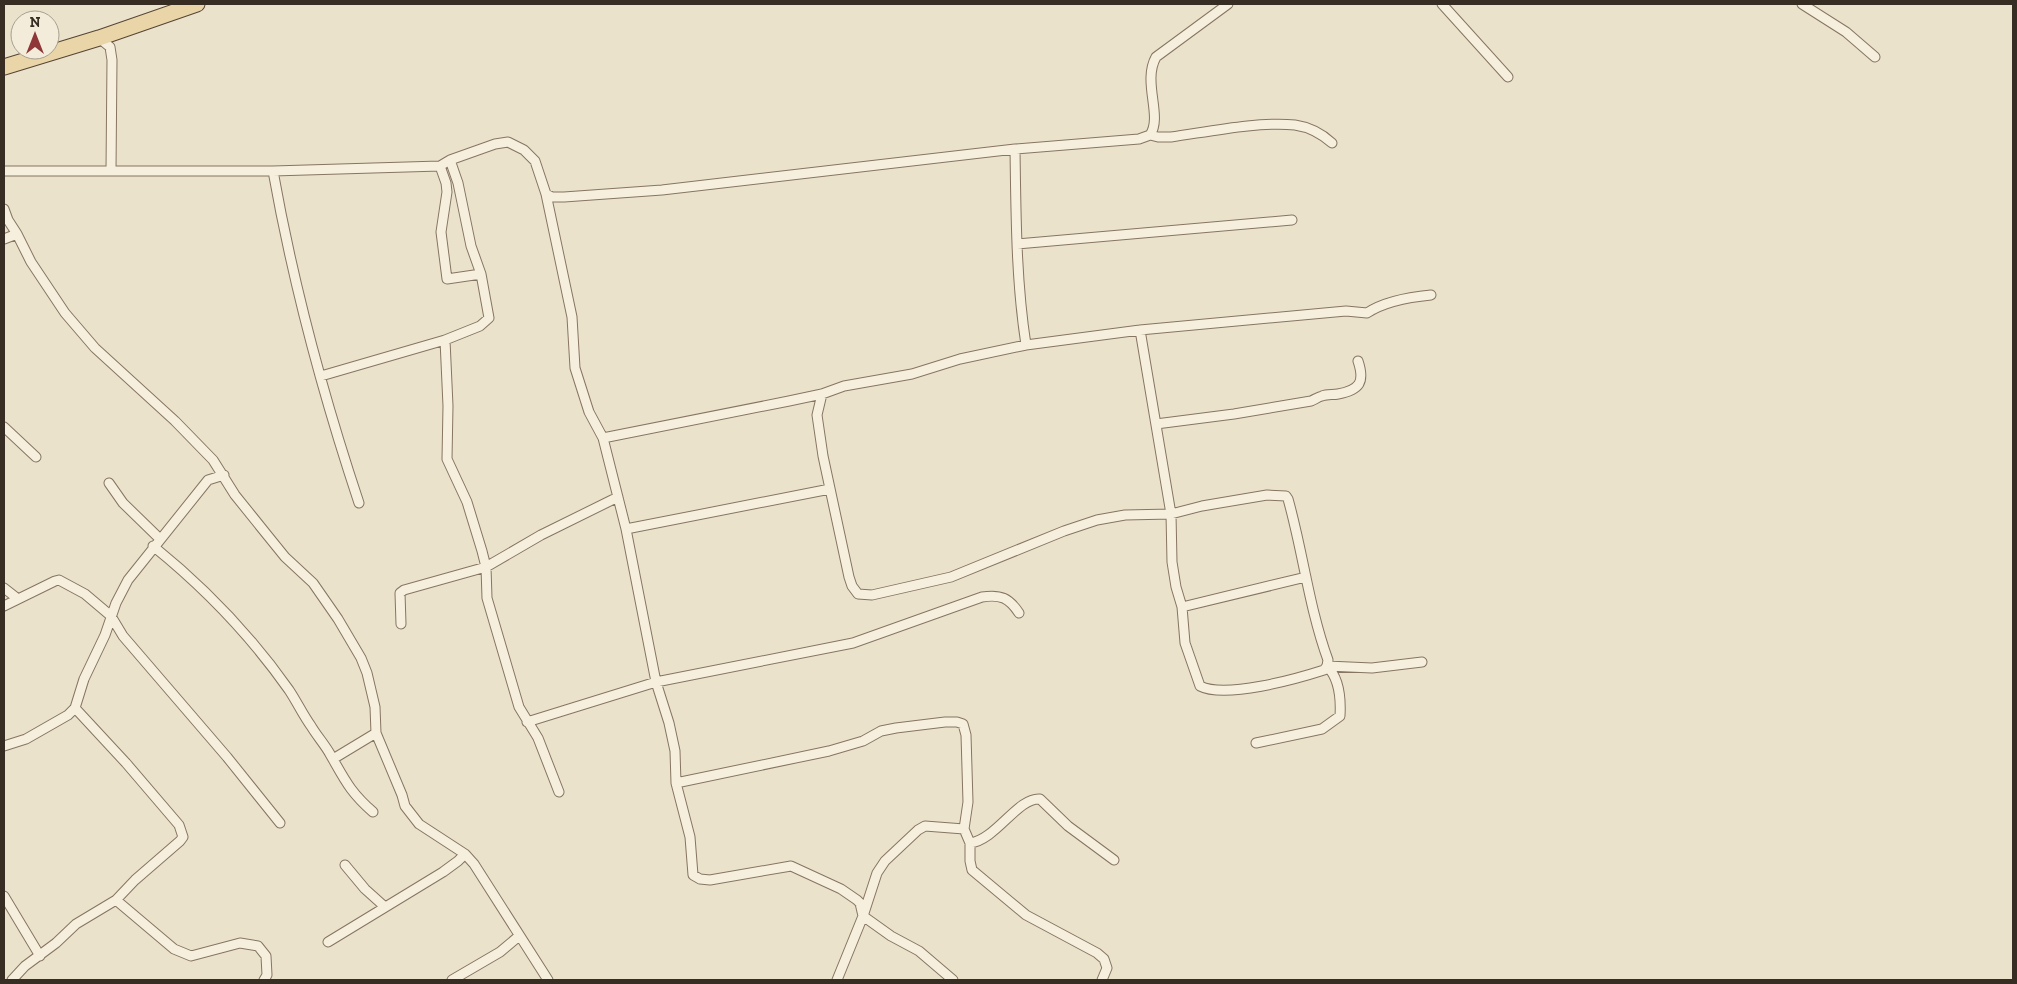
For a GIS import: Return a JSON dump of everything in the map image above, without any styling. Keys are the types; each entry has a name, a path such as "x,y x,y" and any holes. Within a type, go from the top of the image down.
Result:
{"main road":[{"path":"4,67 99,38 197,4"}],"street":[{"path":"1150,135 1154,124 1150,77 1152,65 1156,57 1228,4"},
{"path":"1442,4 1508,78"},
{"path":"1802,4 1846,32 1875,57"},
{"path":"99,38 110,47 112,60 111,170"},
{"path":"546,194 552,197 564,197 662,190 1015,149 1139,139 1150,135 1171,137 1260,126 1296,125 1314,130 1332,143"},
{"path":"4,171 273,170 440,166 450,160 502,142 514,144 536,161 546,194 572,317 575,368 589,412 603,438 626,529 656,682 669,723 675,751 676,782 690,836 693,875 696,878 710,880 791,866 841,889 857,900 863,916 891,936 919,950 953,980"},
{"path":"1015,149 1020,308 1026,345"},
{"path":"321,376 446,340 480,326 489,318 481,274 471,246 458,183 450,160"},
{"path":"440,166 446,183 441,232 447,279 481,274"},
{"path":"273,170 288,254 337,438 359,503"},
{"path":"4,209 30,262 65,313 95,348 197,442 224,475 235,495 285,556 313,582 338,618 361,658 369,679 375,707 376,733 402,794 405,806 419,824 464,854 479,871 548,980"},
{"path":"1017,244 1292,220"},
{"path":"4,238 17,234"},
{"path":"603,438 822,394 844,386 912,374 960,359 1026,345 1140,330 1346,311 1367,313 1376,307 1389,305 1403,298 1431,295"},
{"path":"1140,330 1171,514 1172,562 1176,587 1182,607 1185,643 1200,686 1209,691 1228,691 1270,684 1324,670 1328,666 1372,668 1422,662"},
{"path":"446,340 447,459 466,502 486,567 487,598 519,707 538,738 559,792"},
{"path":"1156,424 1244,413 1311,401 1322,396 1338,394 1354,389 1360,384 1362,373 1358,361"},
{"path":"822,394 816,415 830,489 852,586 858,594 872,595 951,577 1047,537 1097,520 1125,516 1171,514 1202,506 1267,495 1286,496 1296,524 1315,618 1328,660 1328,666 1335,674 1341,708 1340,716 1322,729 1256,743"},
{"path":"4,427 36,457"},
{"path":"4,746 26,739 68,715 75,708 84,679 128,580 208,480 224,475"},
{"path":"109,483 123,503 157,543 243,633 289,690 356,797 373,812"},
{"path":"626,529 830,489"},
{"path":"401,624 400,593 443,578 486,567 541,535 618,498"},
{"path":"1182,607 1306,577"},
{"path":"4,606 59,580 85,594 111,616 123,636 227,757 280,823"},
{"path":"4,588 18,599"},
{"path":"527,722 656,682 853,643 982,597 990,596 1011,601 1019,613"},
{"path":"12,980 76,924 116,900 135,880 180,842 183,836 183,831 126,762 75,708"},
{"path":"676,782 829,751 855,743 881,731 957,722 963,724 966,735 968,802 964,829 970,843 972,870 1026,915 1078,942 1104,959 1107,968 1102,980"},
{"path":"333,759 376,733"},
{"path":"970,843 979,842 989,836 1014,812 1035,799 1040,800 1068,826 1114,860"},
{"path":"837,980 863,916 877,873 885,861 918,830 925,826 964,829"},
{"path":"328,942 443,872 458,862 464,854"},
{"path":"344,865 385,907"},
{"path":"4,896 40,956"},
{"path":"116,900 174,949 191,956 240,943 258,946 266,956 267,974 264,980"},
{"path":"452,980 500,952 519,936"}]}
